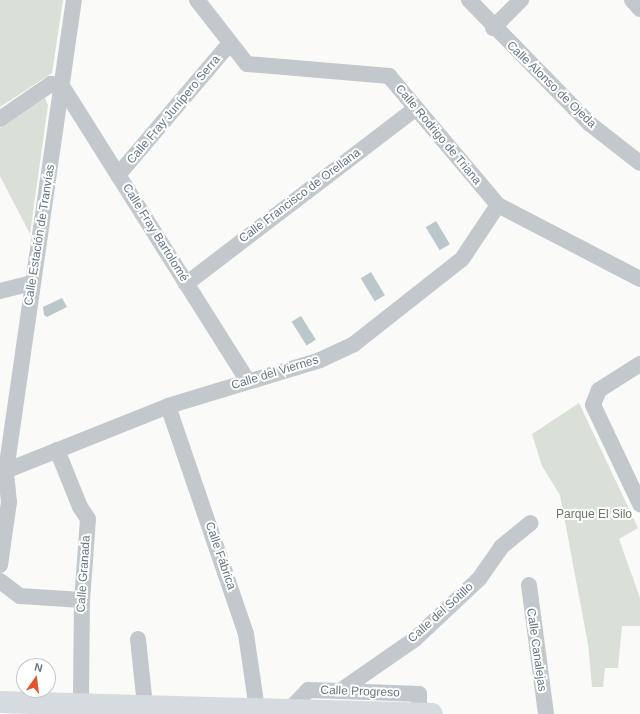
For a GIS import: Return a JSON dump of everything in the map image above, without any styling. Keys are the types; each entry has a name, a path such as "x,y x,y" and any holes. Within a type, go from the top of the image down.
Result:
{"main road":[{"name":"Calle Progreso","path":"0,702 81,704 157,709 300,711 341,706 386,713 432,714"}],"street":[{"name":"Calle Estación de Tranvías","path":"0,565 9,502 3,472 74,0"},
{"name":"Calle Rodrigo de Triana","path":"197,0 229,44 247,64 389,76 415,109 498,205 640,279"},
{"name":"Calle Alonso de Ojeda","path":"469,0 493,28 590,124 640,163"},
{"path":"493,28 521,0"},
{"path":"632,0 640,9"},
{"name":"Calle Fray Junípero Serra","path":"118,175 229,44"},
{"path":"0,119 51,84 62,86"},
{"name":"Calle Fray Bartolomé","path":"62,86 247,380"},
{"name":"Calle Francisco de Orellana","path":"186,284 415,109"},
{"name":"Calle del Viernes","path":"3,472 168,406 247,380 320,360 354,344 462,259 498,205"},
{"path":"0,291 32,283"},
{"path":"640,364 599,390 593,405 640,504"},
{"name":"Calle Fábrica","path":"168,406 246,634 248,710"},
{"name":"Calle Granada","path":"57,450 80,507 88,519 82,600 81,704"},
{"name":"Calle del Sotillo","path":"341,706 479,579 501,547 531,523"},
{"path":"0,581 20,596 82,600"},
{"name":"Calle Canalejas","path":"529,585 546,714"},
{"path":"138,639 157,709"},
{"name":"Calle Progreso","path":"341,706 419,694 419,714"}],"green space":[{"path":"0,0 63,0 52,73 0,107"},
{"path":"45,98 48,105 30,234 0,176 0,128"},
{"name":"Parque El Silo","path":"579,403 638,528 619,539 640,598 640,626 622,626 618,668 605,668 603,687 592,687 588,644 560,495 542,466 532,434"}],"shaded area":[{"path":"436,221 450,244 440,250 426,227"},
{"path":"371,272 385,295 375,301 361,278"},
{"path":"62,298 67,307 47,317 44,315 43,307"},
{"path":"301,316 316,340 307,346 292,322"}]}
